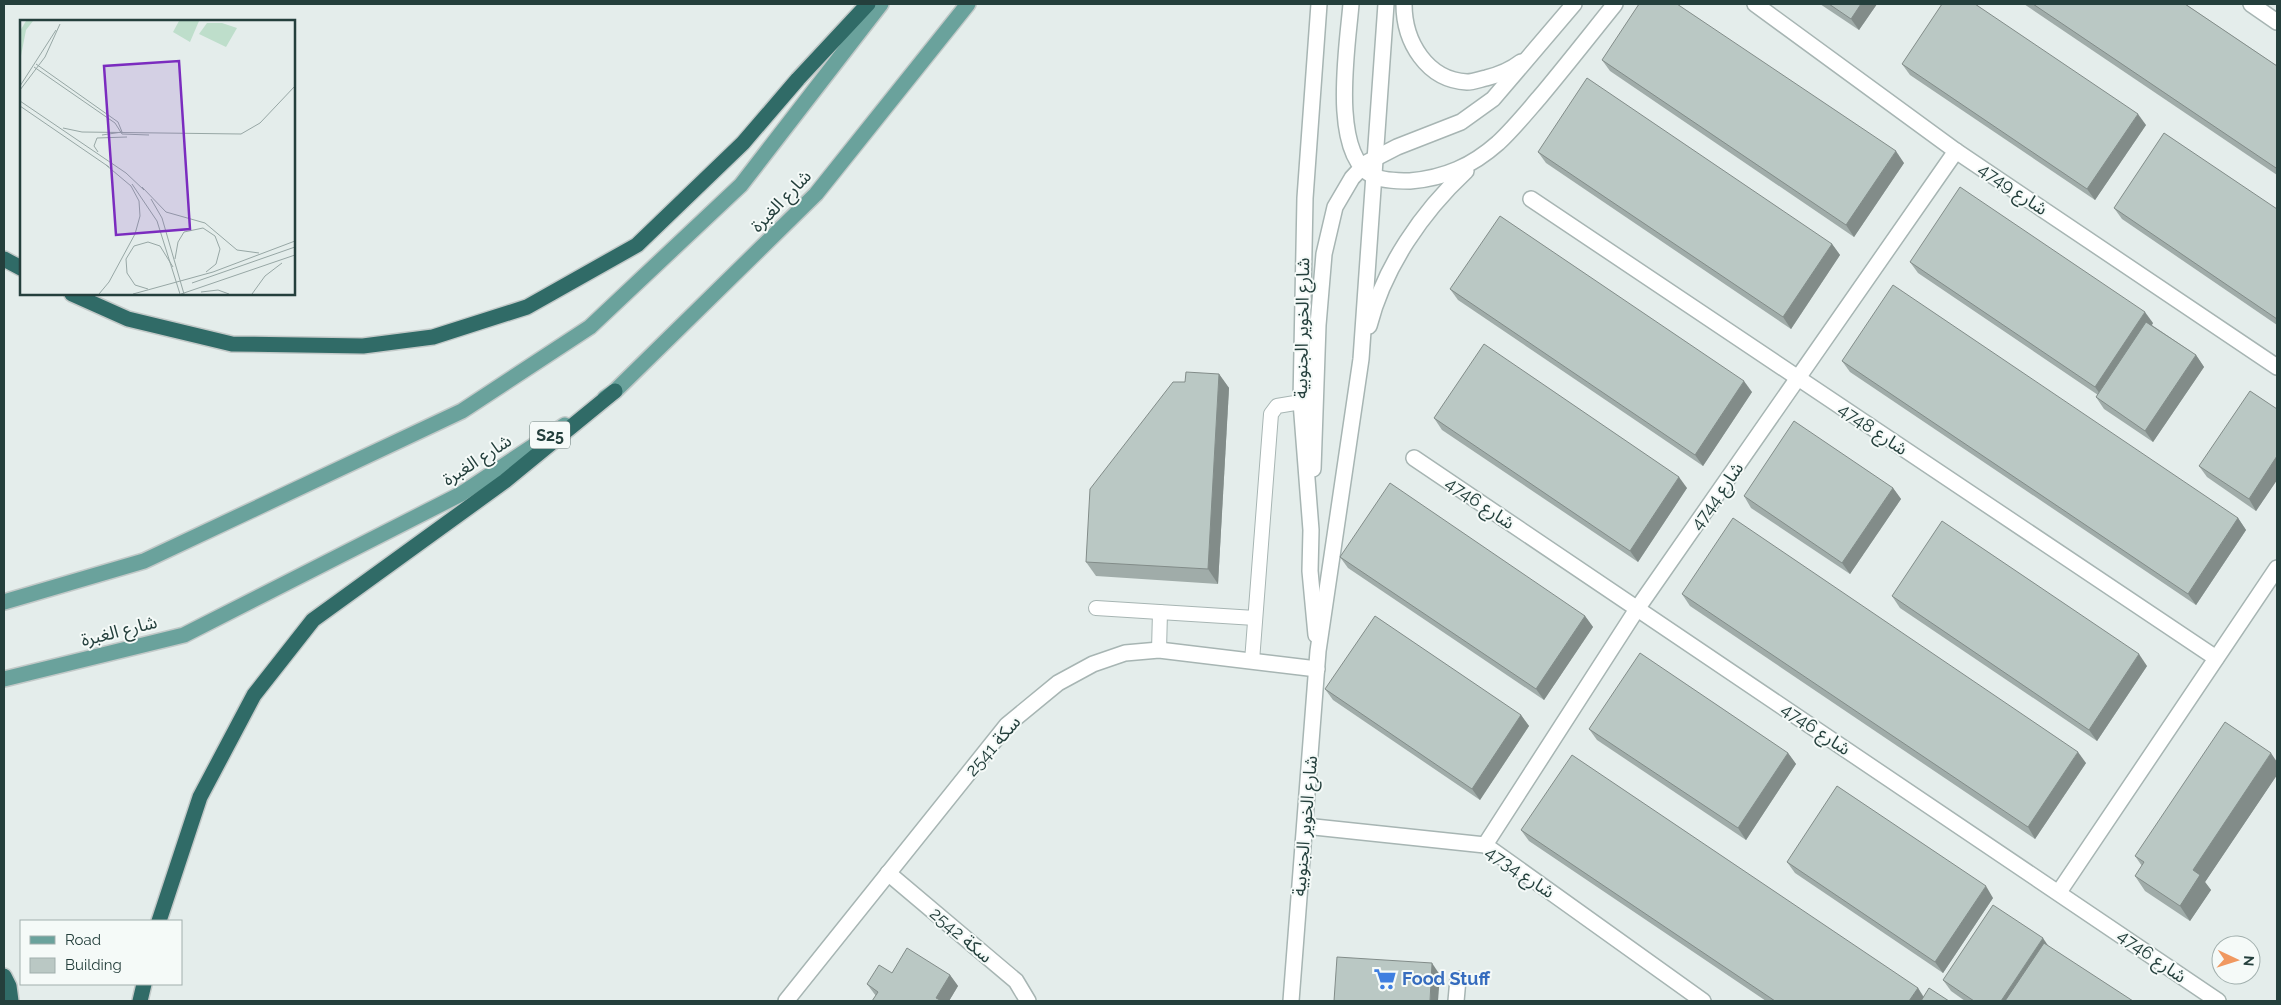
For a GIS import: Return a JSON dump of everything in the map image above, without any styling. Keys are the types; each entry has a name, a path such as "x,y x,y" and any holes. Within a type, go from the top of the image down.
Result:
{"highway":[{"path":"74,295 128,319 232,344 363,346 433,337 527,307 637,245 743,143 798,79 868,4"},
{"path":"4,259 20,267"},
{"path":"159,920 200,797 254,695 313,620 505,481 615,391"},
{"path":"4,976 9,986 11,1001"},
{"path":"140,1001 144,985"}],"main road":[{"path":"4,602 144,561 462,412 590,327 741,185 881,4"},
{"name":"شارع الغبرة","path":"4,679 184,634 461,494 615,391 816,194 968,4"}],"street":[{"name":"شارع الخوير الجنوبية","path":"1318,651 1311,590 1311,530 1301,402 1304,198 1319,4"},
{"path":"1351,4 1343,91 1344,113 1352,150 1362,167 1374,177 1405,181 1429,179 1460,170 1476,161"},
{"name":"شارع الخوير الجنوبية","path":"1291,1001 1318,651 1361,359 1386,4"},
{"path":"1404,4 1409,38 1423,62 1442,76 1468,82 1494,76 1518,64 1539,46"},
{"path":"1311,530 1318,325 1324,254 1335,207 1362,167 1375,157 1460,122 1494,99 1574,4"},
{"path":"1361,359 1370,321 1384,285 1402,250 1423,218 1448,188 1511,131 1615,4"},
{"name":"4749 شارع","path":"1754,4 1956,151 2277,367"},
{"path":"2251,4 2277,22"},
{"name":"4744 شارع","path":"1485,845 1637,609 1956,151"},
{"name":"4748 شارع","path":"1531,199 1798,380 2216,658"},
{"name":"4746 شارع","path":"1414,458 2218,1001"},
{"path":"2058,892 2277,568"},
{"name":"سكة 2541","path":"786,1001 1007,725 1058,683 1093,664 1124,653 1158,650 1317,669"},
{"name":"4734 شارع","path":"1305,826 1485,845 1680,994 1703,1001"},
{"name":"سكة 2542","path":"888,873 1016,981 1028,1001"},
{"path":"1456,1001 1458,979"}],"lane":[{"path":"1252,661 1271,414 1277,406 1301,402"},
{"path":"1096,608 1255,618"},
{"path":"1158,650 1160,612"}],"building":[{"path":"1639,4 1677,4 1896,151 1846,225 1602,60"},
{"path":"1829,4 1861,4 1851,19"},
{"path":"1942,4 1975,4 2138,114 2087,189 1902,64"},
{"path":"2033,4 2185,4 2277,66 2276,168"},
{"path":"1587,78 1832,244 1783,317 1538,152"},
{"path":"2164,133 2277,209 2277,319 2114,208"},
{"path":"1960,187 2145,312 2095,387 1910,262"},
{"path":"1500,216 1744,381 1695,455 1450,289"},
{"path":"1893,285 2238,518 2188,594 1842,361"},
{"path":"2146,322 2196,355 2145,431 2096,397"},
{"path":"1484,344 1679,477 1630,551 1434,418"},
{"path":"1186,372 1219,374 1208,569 1086,562 1090,489 1173,382 1185,382"},
{"path":"2250,391 2277,409 2277,456 2249,499 2199,466"},
{"path":"1794,421 1893,488 1842,563 1744,496"},
{"path":"1390,483 1585,616 1536,689 1340,557"},
{"path":"1733,518 2078,752 2028,827 1682,594"},
{"path":"1942,521 2139,654 2089,730 1892,596"},
{"path":"1375,616 1521,715 1472,789 1325,689"},
{"path":"1640,653 1788,753 1738,828 1589,729"},
{"path":"2225,722 2271,753 2193,870 2200,875 2180,906 2135,876 2144,862 2135,856"},
{"path":"1572,755 1918,988 1909,1001 1775,1001 1521,830"},
{"path":"1837,786 1986,886 1935,962 1787,862"},
{"path":"1993,905 2043,938 2001,1001 1974,1001 1943,980"},
{"path":"2044,943 2133,1001 2005,1001"},
{"path":"907,948 950,975 936,998 942,1001 872,1001 878,992 867,984 879,965 892,973"},
{"path":"1337,957 1432,963 1430,1001 1334,1001"},
{"path":"1929,988 1949,1001 1921,1001"}],"place":[{"name":"Food Stuff","path":"1385,979"}]}
